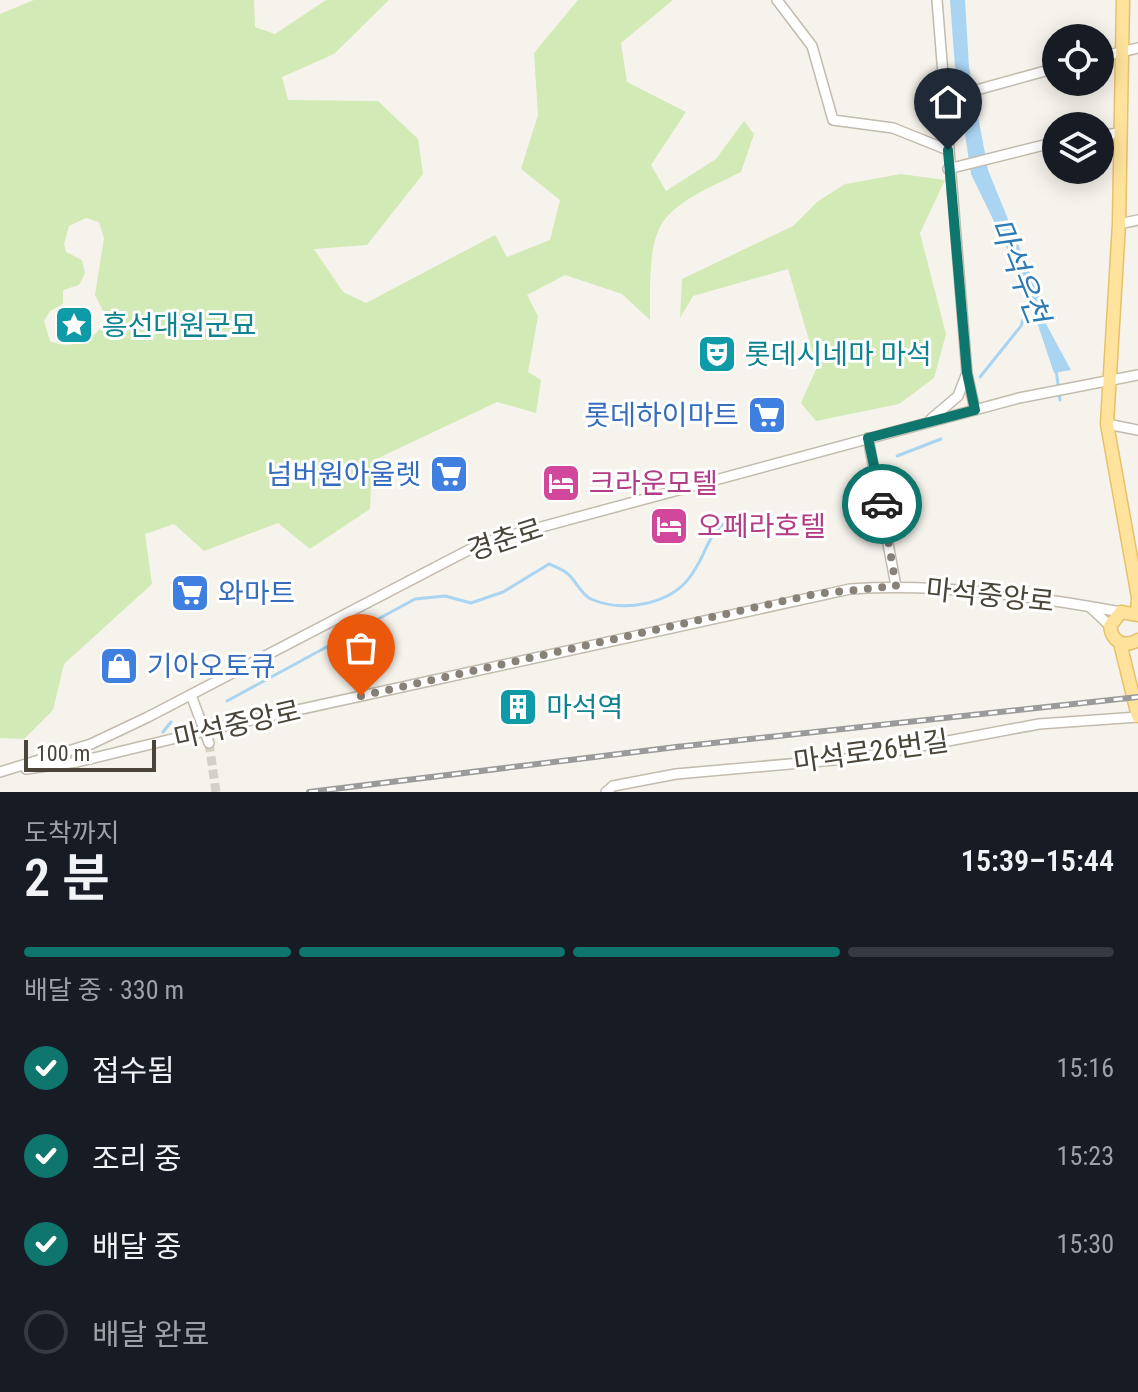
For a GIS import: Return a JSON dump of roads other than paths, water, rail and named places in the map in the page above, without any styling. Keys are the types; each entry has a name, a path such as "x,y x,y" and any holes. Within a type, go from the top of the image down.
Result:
{"main road":[{"path":"1123,0 1118,133 1119,224 1107,424 1138,597 1138,615 1121,612 1110,626 1112,636 1120,643 1138,713"},
{"path":"1120,643 1129,644 1138,640"},
{"path":"1129,675 1138,640"}],"street":[{"path":"777,0 812,46 833,120 893,128 948,150"},
{"path":"937,0 948,169 967,373 975,410"},
{"path":"1114,54 1138,48"},
{"path":"944,99 1042,72"},
{"path":"1114,134 1118,133"},
{"path":"948,169 1042,146"},
{"path":"1119,224 1138,220"},
{"path":"927,423 958,396 967,373"},
{"path":"1108,380 1138,375"},
{"name":"경춘로","path":"1,771 91,744 482,543 975,410 1108,380"},
{"path":"1107,424 1138,430"},
{"path":"868,438 896,586"},
{"name":"마석중앙로","path":"1,771 53,766 109,755 815,594 896,586 1121,612"},
{"path":"1087,606 1110,626"},
{"path":"191,695 209,743"},
{"name":"마석로26번길","path":"606,792 613,786 676,774 849,759 1039,724 1138,713"},
{"path":"91,744 109,755"}],"water":[{"path":"950,0 965,0 969,67 988,170 1042,303 1046,324 1071,370 1054,373 1024,283 971,174 955,67"}],"waterway":[{"path":"980,377 1021,326 1029,300"},
{"name":"마석우천","path":"1056,369 1060,400"},
{"path":"897,456 941,439"},
{"path":"227,701 415,599 445,596 471,603 503,592 549,564 568,574 588,597 604,603 632,605 660,599 683,585 699,563 714,533 740,513"},
{"path":"163,732 171,722"}],"tunnel":[{"path":"209,743 216,792"}],"railway":[{"path":"309,792 676,747 1138,697"}],"place":[{"name":"흥선대원군묘","path":"74,325"},
{"name":"롯데시네마 마석","path":"717,354"},
{"name":"롯데하이마트","path":"767,415"},
{"name":"넘버원아울렛","path":"449,474"},
{"name":"크라운모텔","path":"561,483"},
{"name":"오페라호텔","path":"669,526"},
{"name":"와마트","path":"190,593"},
{"name":"기아오토큐","path":"119,666"},
{"name":"마석역","path":"518,707"}]}
